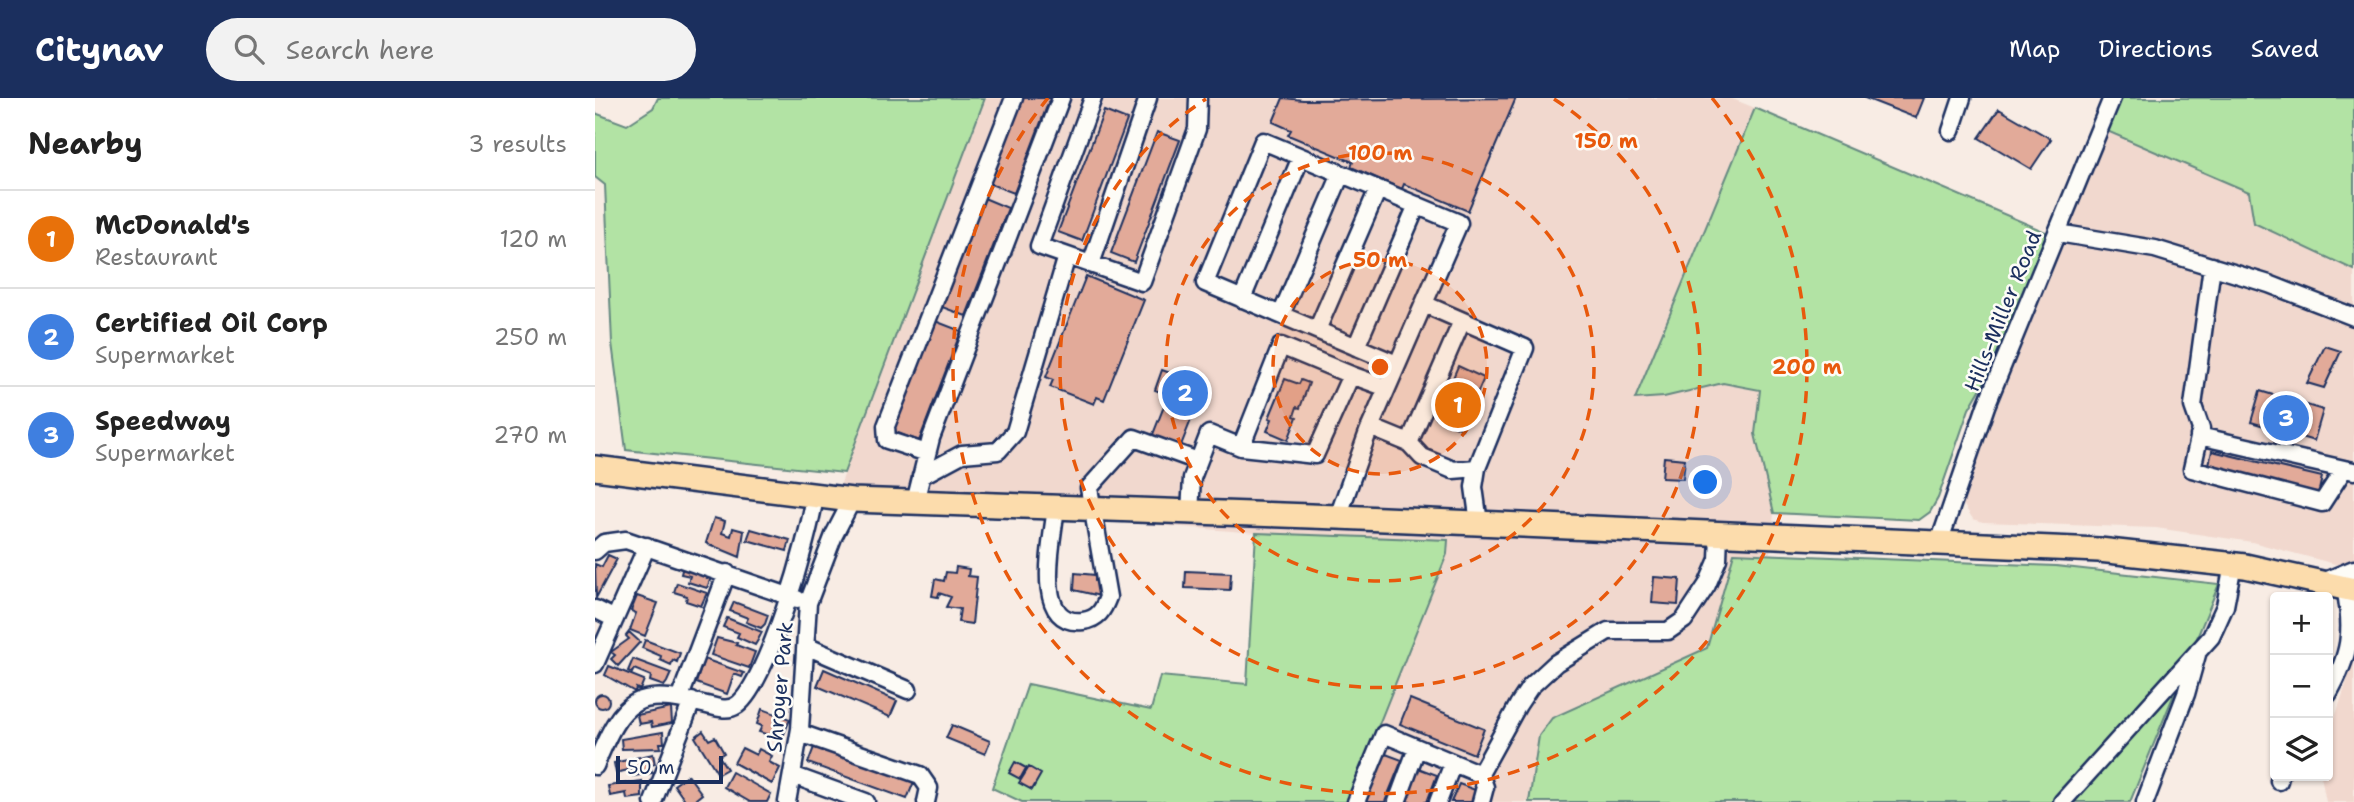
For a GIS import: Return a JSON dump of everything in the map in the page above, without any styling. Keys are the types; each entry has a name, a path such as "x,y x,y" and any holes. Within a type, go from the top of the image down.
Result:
{"highway":[{"path":"595,467 852,500 1338,517 2099,550 2233,564 2344,582"}],"street":[{"path":"927,453 887,440 886,426 1014,98"},
{"path":"915,502 927,453 1061,98"},
{"path":"1093,98 1039,246 1142,282 1197,129 1198,98"},
{"path":"1091,264 1148,98"},
{"path":"1951,131 1962,98"},
{"name":"Hills-Miller Road","path":"1939,543 1986,406 2112,98"},
{"path":"1338,517 1370,427 1459,223 1263,141 1205,284 1397,364"},
{"path":"1242,299 1301,157"},
{"path":"1281,316 1341,174"},
{"path":"1317,330 1378,189"},
{"path":"1356,347 1417,205"},
{"path":"2058,233 2155,249 2269,284 2354,317"},
{"path":"921,476 963,454 998,451 1015,432 1067,256"},
{"path":"2199,436 2349,470 2322,503 2192,470 2199,436 2201,429 2193,406 2212,267"},
{"path":"1424,304 1525,348 1477,468 1474,487 1479,523"},
{"path":"1409,443 1462,320"},
{"path":"1241,447 1281,346 1387,388"},
{"path":"1190,512 1192,478 1209,434 1241,447 1315,455 1351,375"},
{"path":"1370,427 1409,443 1422,457 1453,470 1477,468"},
{"path":"1056,507 1048,593 1052,608 1063,618 1076,622 1089,620 1103,611 1108,597 1089,488 1134,438 1198,461"},
{"path":"595,766 610,729 628,707 654,697 686,699 726,709 738,705 758,673 789,596 806,545 815,496"},
{"name":"Shroyer Park","path":"787,802 800,733 808,603 834,535 852,500"},
{"path":"1480,774 1524,696 1556,663 1608,631 1668,631 1684,620 1707,585 1718,559 1719,534"},
{"path":"595,551 614,540 647,546 808,603"},
{"path":"595,664 647,546"},
{"path":"2062,802 2211,637 2225,606 2233,564"},
{"path":"653,802 727,573"},
{"path":"2333,682 2352,635 2353,617 2344,582"},
{"path":"595,610 615,619"},
{"path":"806,646 908,690"},
{"path":"2145,802 2186,694 2199,648"},
{"path":"800,733 920,775 929,788 926,802"},
{"path":"1356,802 1384,734 1480,774 1485,786 1481,802"},
{"path":"1397,802 1417,748"},
{"path":"1438,802 1453,763"},
{"path":"792,775 866,802"}],"shaded area":[{"path":"985,98 1730,98 1755,108 1635,399 1664,397 1723,383 1760,390 1755,434 1774,513 1770,553 1734,553 1707,648 1552,718 1539,736 1529,802 1348,802 1447,554 1447,540 1256,533 835,499"},
{"path":"2107,131 2249,192 2254,223 2354,270 2354,569 2252,542 2156,528 1983,522 1973,519 1963,504 1964,488"},
{"path":"2354,660 2354,802 2326,802 2322,781 2333,781 2333,724"}],"green space":[{"path":"658,98 985,98 844,473 626,450 612,343 605,185 595,177 595,113 627,125 653,108"},
{"path":"2120,98 2354,98 2354,270 2254,223 2249,192 2107,131"},
{"path":"1755,108 2048,233 1996,362 1969,409 1938,498 1930,512 1919,520 1774,513 1755,434 1760,390 1723,383 1664,397 1635,399"},
{"path":"1256,533 1448,540 1447,554 1348,802 1022,802 992,788 1028,684 1151,710 1160,676 1247,684"},
{"path":"1734,553 2056,566 2219,584 2130,802 1529,802 1539,736 1552,718 1707,648"}],"building":[{"path":"1022,98 1050,98 1014,193 990,184"},
{"path":"1283,98 1516,98 1468,211 1404,184 1402,189 1351,167 1353,162 1288,135 1291,130 1273,122"},
{"path":"1865,98 1924,98 1916,118"},
{"path":"1999,109 2051,139 2031,169 1979,138"},
{"path":"1104,111 1127,120 1082,241 1058,232"},
{"path":"1157,132 1180,140 1134,262 1111,253"},
{"path":"984,198 1008,208 966,316 942,307"},
{"path":"1086,276 1144,300 1104,400 1097,397 1094,404 1050,387 1053,380 1046,377"},
{"path":"935,321 961,331 919,441 893,431"},
{"path":"2325,346 2341,351 2324,388 2307,383"},
{"path":"1458,366 1484,378 1462,429 1436,418"},
{"path":"1162,370 1205,386 1198,406 1155,390"},
{"path":"1285,379 1299,384 1301,380 1309,383 1300,408 1297,407 1294,416 1297,417 1288,440 1267,431 1272,419 1269,418"},
{"path":"1170,391 1198,402 1178,453 1150,442"},
{"path":"2260,391 2323,410 2314,441 2251,422"},
{"path":"2212,451 2322,477 2318,495 2208,469"},
{"path":"1664,457 1685,459 1683,479 1662,478"},
{"path":"714,518 725,521 722,533 731,536 733,528 744,531 740,557 706,543"},
{"path":"751,529 790,540 787,551 747,540"},
{"path":"608,555 617,559 596,598 595,564 602,567"},
{"path":"683,566 712,575 707,588 688,582 690,576 681,574"},
{"path":"956,567 969,569 968,576 977,577 972,624 958,622 960,609 946,607 951,597 939,593 938,597 932,596 935,579 944,581 946,572 955,573"},
{"path":"1186,571 1231,573 1230,590 1185,588"},
{"path":"1075,573 1095,575 1095,581 1101,582 1100,596 1074,590"},
{"path":"1654,577 1680,579 1678,605 1652,603"},
{"path":"677,583 707,593 701,606 686,601 687,596 674,592"},
{"path":"637,596 658,603 645,636 630,630 636,613 631,611"},
{"path":"734,602 768,615 765,624 761,628 746,622 748,618 730,611"},
{"path":"727,618 762,632 755,645 737,637 739,633 723,627"},
{"path":"629,632 640,642 618,666 611,659 615,655 611,652 629,639 626,636"},
{"path":"717,638 737,643 736,645 755,652 749,668 711,655"},
{"path":"645,640 680,653 677,662 673,660 671,665 660,660 661,656 642,648"},
{"path":"633,659 671,673 664,686 650,681 651,676 634,669 632,673 628,671"},
{"path":"704,659 744,673 742,677 734,674 727,694 696,683"},
{"path":"609,666 644,680 640,690 636,688 635,692 605,675"},
{"path":"824,669 897,701 890,717 817,686"},
{"path":"599,694 605,694 609,701 605,708 599,708 595,704 595,698"},
{"path":"1410,699 1484,729 1474,754 1400,724"},
{"path":"671,708 672,723 652,727 651,722 639,724 637,715"},
{"path":"762,709 790,719 784,734 774,731 772,736 759,732 762,726 757,724"},
{"path":"952,725 990,741 985,754 946,738"},
{"path":"703,731 709,740 715,737 724,753 719,756 727,769 718,774 695,737"},
{"path":"663,732 664,743 660,743 661,748 622,749 621,739"},
{"path":"816,742 915,779 907,799 808,763"},
{"path":"742,748 756,755 759,749 772,756 769,762 780,768 772,784 734,763"},
{"path":"1383,753 1402,760 1385,802 1363,802"},
{"path":"653,754 655,764 650,765 652,773 633,776 632,769 616,773 614,763"},
{"path":"1015,762 1026,768 1020,779 1009,773"},
{"path":"1029,767 1041,774 1032,790 1019,783"},
{"path":"1418,768 1437,775 1427,802 1405,802"},
{"path":"732,772 771,794 767,802 750,802 724,787"},
{"path":"688,775 702,794 696,799 698,802 686,802 674,785"},
{"path":"642,781 642,797 627,799 626,793 610,796 608,786"},
{"path":"1459,784 1478,791 1473,802 1451,802"}],"place":[{"name":"Certified Oil Corp","path":"1185,393"},
{"name":"McDonald's","path":"1458,405"},
{"name":"Speedway","path":"2286,418"}]}
